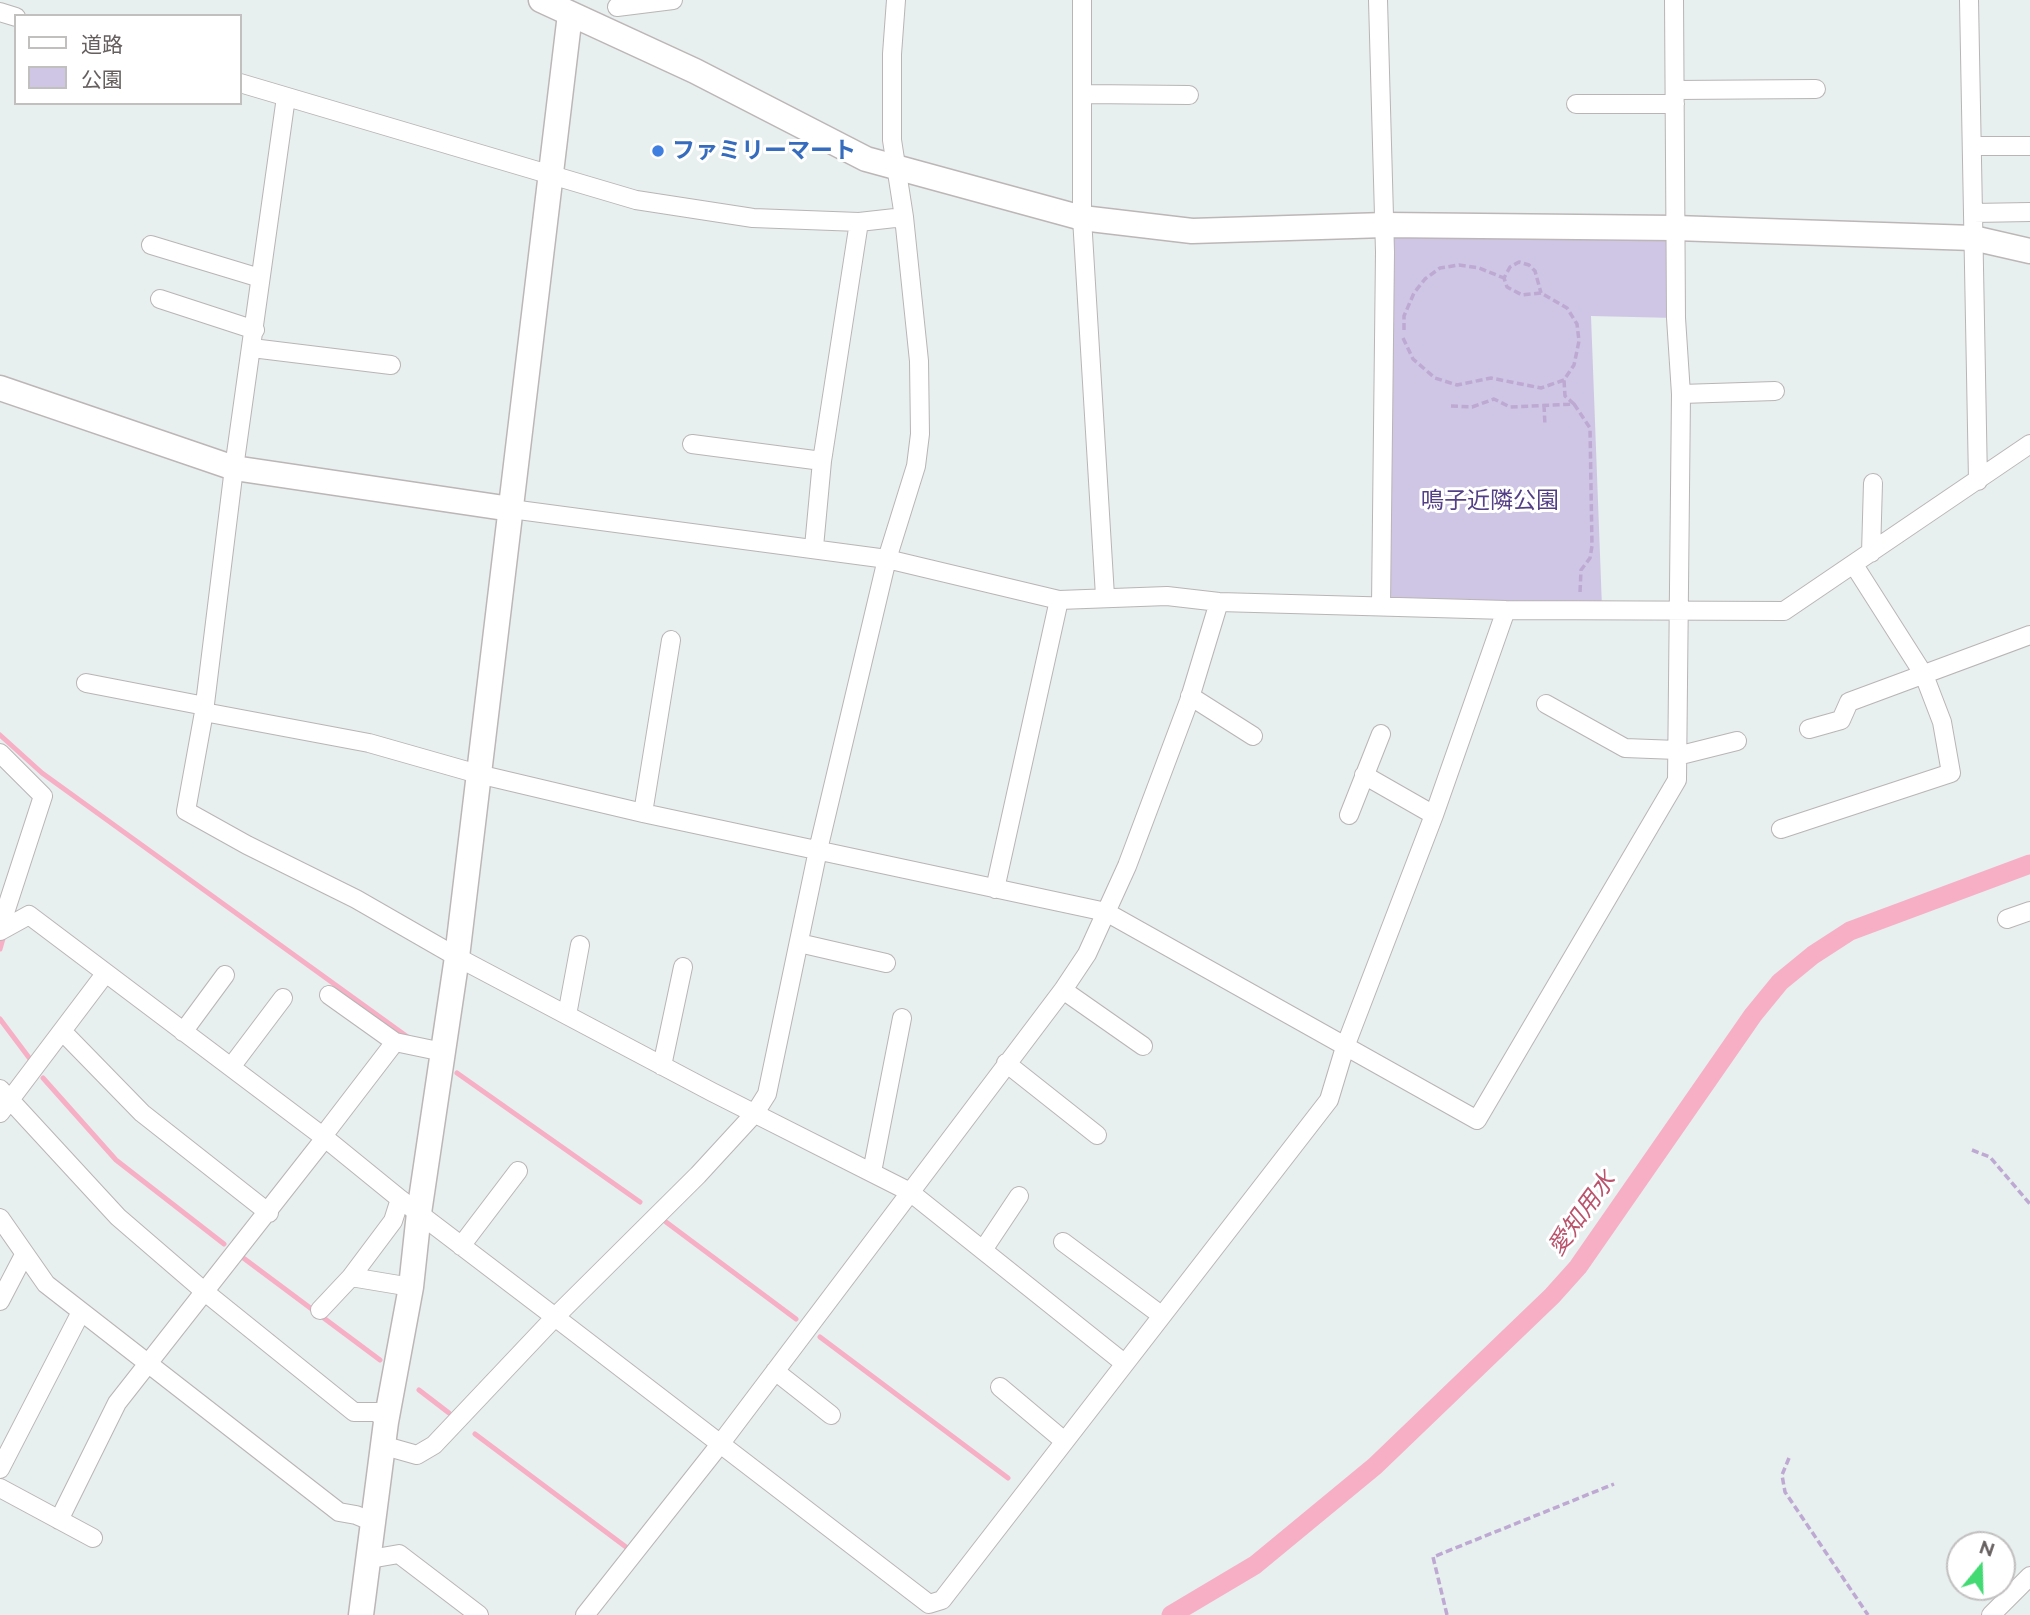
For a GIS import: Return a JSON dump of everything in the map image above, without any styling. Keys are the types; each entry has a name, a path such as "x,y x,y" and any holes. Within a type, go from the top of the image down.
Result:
{"street":[{"path":"541,0 571,7 866,159 1082,218 1192,231 1385,225 1675,228 1973,238 2030,251"},
{"path":"617,8 673,0"},
{"path":"105,974 62,1031 3,1101 118,1217 205,1292 354,1412 377,1412 386,1434 417,1454 433,1445 755,1113 767,1094 774,1067 818,850 887,559 916,466 919,361 904,217 892,140 892,54 897,0"},
{"path":"1082,0 1082,218 1105,596"},
{"path":"1378,0 1385,225 1381,605"},
{"path":"86,683 369,743 478,774 643,813 1106,912 1478,1121 1676,780 1681,394 1676,318 1674,0"},
{"path":"1969,0 1978,481"},
{"path":"361,1615 386,1434 411,1287 409,1206 443,1052 457,957 571,7"},
{"path":"242,84 636,200 753,219 859,222 904,217"},
{"path":"1576,104 1816,89"},
{"path":"1084,94 1189,95"},
{"path":"286,97 234,468 204,709 186,811 247,845 356,899 457,957 662,1066 910,1192 1124,1363"},
{"path":"1972,146 2030,146"},
{"path":"1973,213 2030,212"},
{"path":"814,547 822,461 859,222"},
{"path":"151,245 260,278"},
{"path":"160,299 254,339 391,365"},
{"path":"0,388 234,468 511,509 814,547 887,559 1059,600 1105,596 1167,596 1219,602 1506,610 1784,611 2030,444"},
{"path":"1681,394 1775,391"},
{"path":"692,444 822,461"},
{"path":"1871,553 1873,483"},
{"path":"1781,829 1951,773 1942,722 1924,675 1854,565"},
{"path":"995,890 1059,600"},
{"path":"585,1615 721,1443 1063,990 1087,954 1127,866 1191,696 1219,602"},
{"path":"0,929 29,915 324,1137 409,1206 929,1604 942,1600 1063,1440 1329,1100 1345,1047 1434,815 1506,610"},
{"path":"1809,729 1841,720 1849,702 2030,635"},
{"path":"643,813 671,640"},
{"path":"1191,696 1253,736"},
{"path":"1546,704 1625,748 1677,753 1737,741"},
{"path":"1349,815 1381,734"},
{"path":"0,753 43,796 0,929"},
{"path":"1364,775 1434,815"},
{"path":"2007,919 2030,911"},
{"path":"799,943 886,962"},
{"path":"567,1015 580,945"},
{"path":"662,1066 683,967"},
{"path":"183,1032 225,975"},
{"path":"1063,990 1143,1046"},
{"path":"329,995 395,1042 443,1052"},
{"path":"230,1067 283,998"},
{"path":"872,1172 902,1017"},
{"path":"62,1031 142,1113 269,1213"},
{"path":"58,1520 117,1403 147,1362 269,1213 395,1042"},
{"path":"1006,1063 1097,1135"},
{"path":"461,1246 518,1171"},
{"path":"983,1250 1019,1196"},
{"path":"320,1310 409,1206"},
{"path":"0,1218 46,1284 339,1512 373,1522"},
{"path":"1063,1242 1161,1315"},
{"path":"0,1301 24,1255"},
{"path":"351,1276 411,1287"},
{"path":"0,1469 81,1311"},
{"path":"775,1371 831,1415"},
{"path":"1000,1387 1063,1440"},
{"path":"0,1488 93,1538"},
{"path":"370,1559 399,1554 479,1615"},
{"path":"1991,1615 2030,1576"}],"path":[{"path":"1504,278 1479,268 1458,265 1440,268 1425,279 1414,293 1404,316 1403,338 1413,359 1435,378 1457,385 1490,378 1541,388 1564,380 1574,365 1579,341 1577,324 1567,308 1541,293 1522,295 1507,288 1504,278 1510,267 1519,262 1529,265 1535,271 1541,293"},
{"path":"1564,380 1565,396 1574,404 1590,428 1592,546 1590,558 1581,570 1580,609"},
{"path":"1451,406 1472,407 1494,399 1510,407 1574,404"},
{"path":"1544,405 1545,426"},
{"path":"1972,1150 1990,1157 2030,1204"},
{"path":"1789,1458 1782,1475 1786,1492 1868,1615"},
{"path":"1447,1615 1433,1557 1614,1484"}],"green space":[{"name":"鳴子近隣公園","path":"1385,225 1675,228 1676,318 1591,316 1602,608 1381,605"}],"waterway":[{"path":"0,735 42,773 409,1038"},
{"name":"愛知用水","path":"1171,1615 1255,1565 1375,1466 1552,1296 1578,1267 1753,1015 1780,982 1813,955 1850,931 2030,864"},
{"path":"0,949 4,935"},
{"path":"0,1019 30,1059"},
{"path":"457,1073 640,1202"},
{"path":"43,1078 116,1160 224,1244"},
{"path":"666,1222 796,1319"},
{"path":"242,1257 380,1360"},
{"path":"820,1337 1008,1478"},
{"path":"419,1390 449,1413"},
{"path":"475,1434 630,1550"}],"place":[{"name":"ファミリーマート","path":"658,151"}]}
